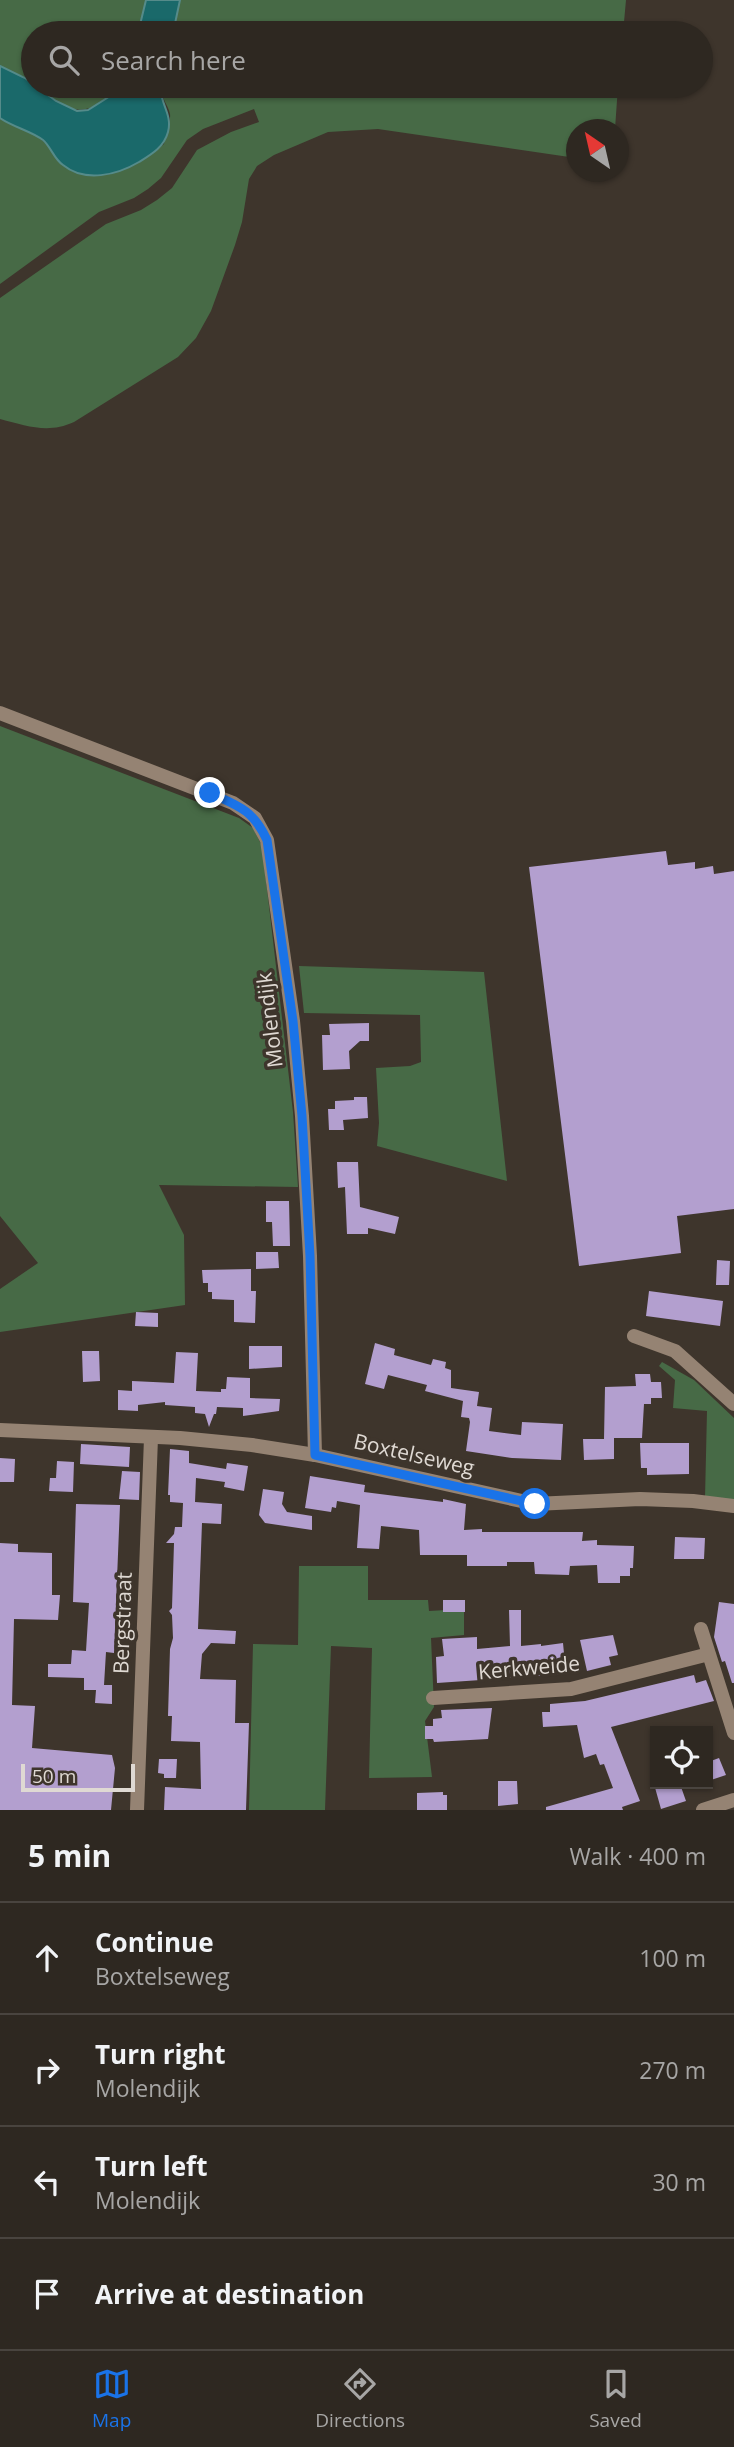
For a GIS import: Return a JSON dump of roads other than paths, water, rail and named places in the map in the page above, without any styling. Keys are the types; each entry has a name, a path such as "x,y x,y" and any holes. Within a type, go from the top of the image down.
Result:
{"street":[{"name":"Molendijk","path":"0,713 233,803 255,818 267,840 293,1021 302,1116 311,1269 315,1455"},
{"path":"634,1336 675,1351 734,1404"},
{"name":"Boxtelseweg","path":"0,1430 180,1438 252,1445 315,1455 535,1504 640,1499 734,1506"},
{"name":"Bergstraat","path":"136,1810 150,1438"},
{"path":"701,1629 734,1733"},
{"name":"Kerkweide","path":"433,1698 571,1689 709,1654"},
{"path":"703,1810 734,1800"}],"water":[{"path":"146,0 180,0 176,21 141,21"},
{"path":"0,66 21,76 21,98 52,98 77,111 88,110 107,98 162,98 169,125 160,146 139,162 111,173 91,175 72,171 60,162 43,140 0,118"}]}
